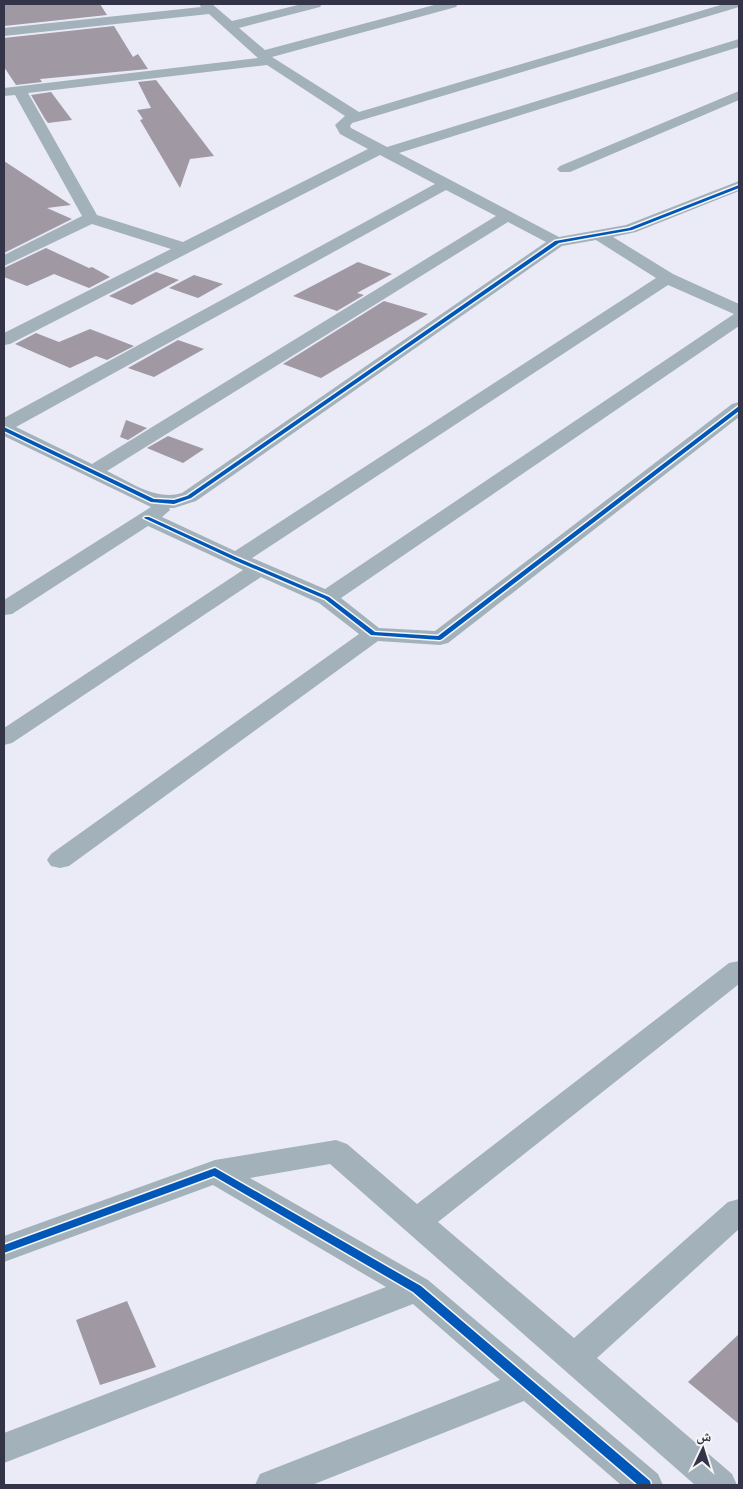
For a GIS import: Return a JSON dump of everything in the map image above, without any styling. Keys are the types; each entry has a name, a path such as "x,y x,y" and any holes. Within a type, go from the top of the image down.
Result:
{"street":[{"path":"230,26 316,4"},
{"path":"184,248 91,218 11,91 266,58 452,4"},
{"path":"557,242 383,151 345,130 342,125 347,120 737,4"},
{"path":"4,32 208,7 266,58 357,117"},
{"path":"4,340 184,248 383,151 739,42"},
{"path":"565,169 739,95"},
{"path":"4,428 446,184"},
{"path":"4,609 147,518 174,502 189,497 557,242 630,230 739,186"},
{"path":"92,472 507,216"},
{"path":"4,260 91,218"},
{"path":"599,235 668,278 739,310"},
{"path":"236,559 668,278"},
{"path":"327,598 739,318"},
{"path":"147,518 327,598 372,634 440,638 739,408"},
{"path":"4,428 153,501 174,502"},
{"path":"4,448 24,439"},
{"path":"4,738 259,569"},
{"path":"60,860 372,634"},
{"path":"418,1221 739,970"},
{"path":"4,1249 215,1172 336,1152 418,1221 720,1485"},
{"path":"215,1172 417,1289 646,1485"},
{"path":"574,1358 739,1210"},
{"path":"4,1448 417,1289"},
{"path":"272,1485 528,1384"}],"building":[{"path":"4,4 100,4 107,15 4,26"},
{"path":"114,26 133,57 138,54 148,69 40,79 42,82 16,85 4,67 4,38"},
{"path":"156,80 214,156 190,159 180,188 140,120 143,119 137,110 151,108 138,82"},
{"path":"51,92 72,120 48,123 45,119 31,95"},
{"path":"4,161 71,205 47,208 72,219 4,253"},
{"path":"46,248 89,268 92,267 110,277 89,288 54,274 27,286 4,277 4,268"},
{"path":"358,262 392,274 357,293 364,295 337,311 293,296"},
{"path":"156,272 179,280 132,305 109,296"},
{"path":"194,275 223,284 198,298 169,288"},
{"path":"384,301 428,314 321,378 283,364"},
{"path":"90,329 134,346 107,360 96,356 70,368 15,344 36,333 59,342"},
{"path":"178,340 204,349 154,377 128,368"},
{"path":"126,420 147,428 128,440 120,437"},
{"path":"168,436 204,449 183,463 147,448"},
{"path":"127,1301 156,1367 100,1385 76,1320"},
{"path":"739,1334 739,1424 688,1382"}],"cycle path":[{"path":"4,429 153,501 174,502 189,497 557,242 630,229 739,186"},
{"path":"147,518 327,598 373,634 440,638 739,408"},
{"path":"4,1249 215,1172 417,1289 646,1485"}]}
